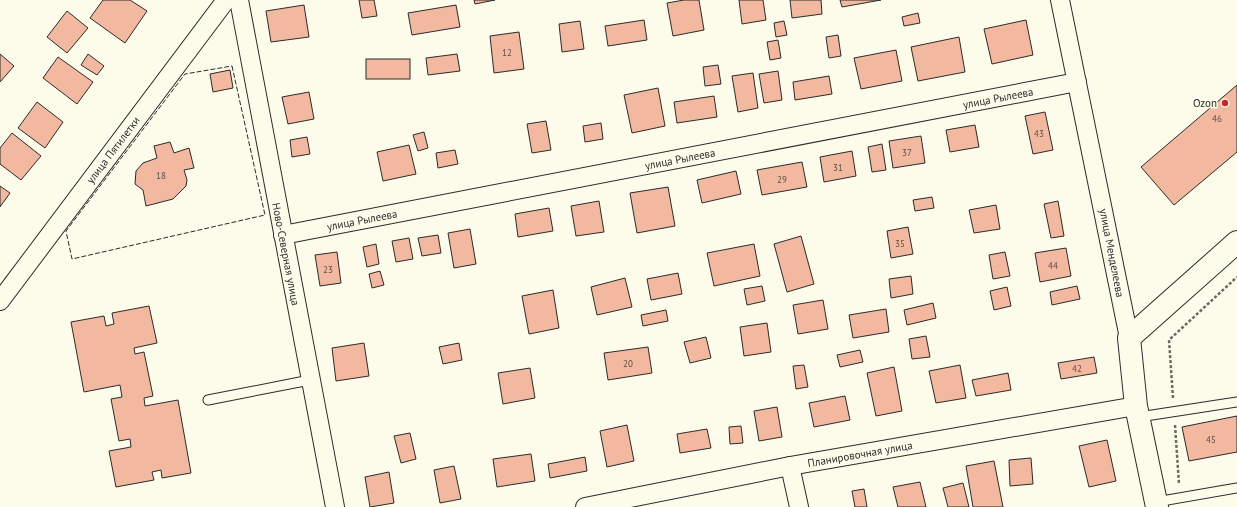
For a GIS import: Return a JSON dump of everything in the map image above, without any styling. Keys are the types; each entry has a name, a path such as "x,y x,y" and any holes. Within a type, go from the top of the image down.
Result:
{"street":[{"name":"улица Пятилетки","path":"0,301 226,0"},
{"name":"Ново-Северная улица","path":"239,0 335,507"},
{"name":"улица Менделеева","path":"1060,0 1129,338 1137,412 1156,504"},
{"name":"улица Рылеева","path":"283,235 1077,82"},
{"path":"1129,338 1237,242"},
{"name":"Планировочная улица","path":"585,507 790,466 1137,412"},
{"path":"790,466 799,507"}],"lane":[{"path":"208,400 310,380"},
{"path":"1137,412 1174,413 1237,402"},
{"path":"1156,504 1180,498 1237,488"}],"path":[{"path":"1180,498 1169,340 1237,277"}],"building":[{"path":"103,0 130,0 147,11 125,43 90,18"},
{"path":"359,0 374,0 377,16 362,18"},
{"path":"474,0 495,0 475,4"},
{"path":"684,0 699,0 704,30 673,36 667,3"},
{"path":"739,0 763,0 766,20 742,24"},
{"path":"790,0 821,0 822,14 792,18"},
{"path":"840,0 881,0 842,7"},
{"path":"304,5 309,37 271,42 266,11"},
{"path":"456,5 460,27 412,35 408,13"},
{"path":"67,11 88,28 67,53 47,37"},
{"path":"918,13 920,23 904,26 902,17"},
{"path":"644,20 647,40 608,46 605,26"},
{"path":"1026,20 1033,55 992,64 984,29"},
{"path":"580,21 584,49 562,52 559,24"},
{"path":"784,21 787,35 776,37 774,23"},
{"path":"519,32 524,69 494,73 490,36"},
{"path":"838,35 841,56 829,58 826,37"},
{"path":"959,37 965,72 918,81 911,47"},
{"path":"778,40 781,58 770,60 767,42"},
{"path":"896,50 902,81 861,89 854,58"},
{"path":"0,54 14,66 0,82"},
{"path":"88,54 104,66 97,75 81,65"},
{"path":"457,54 460,71 428,75 426,58"},
{"path":"58,57 93,82 77,104 43,78"},
{"path":"366,59 410,59 410,79 366,79"},
{"path":"718,65 721,84 705,86 703,67"},
{"path":"230,70 233,88 213,92 210,74"},
{"path":"778,71 782,100 764,103 759,74"},
{"path":"753,73 758,108 738,112 732,76"},
{"path":"829,76 832,94 795,100 793,82"},
{"path":"1237,85 1237,152 1174,205 1141,167"},
{"path":"658,88 665,126 632,133 624,95"},
{"path":"309,92 314,119 288,124 282,97"},
{"path":"714,96 717,117 677,123 674,102"},
{"path":"37,102 63,122 45,148 18,128"},
{"path":"1045,112 1053,150 1033,154 1025,116"},
{"path":"546,121 551,150 532,153 527,124"},
{"path":"601,123 603,139 585,142 583,126"},
{"path":"975,125 979,147 950,152 946,130"},
{"path":"424,132 428,148 418,151 413,135"},
{"path":"12,133 41,156 21,180 0,164 0,148"},
{"path":"921,136 925,163 893,168 889,141"},
{"path":"307,137 310,154 292,157 290,140"},
{"path":"170,142 174,153 189,148 194,168 184,170 187,180 186,186 173,199 146,206 143,190 135,184 136,171 143,163 157,158 154,146"},
{"path":"882,144 886,170 872,172 868,147"},
{"path":"409,145 416,174 383,181 377,152"},
{"path":"455,150 458,164 438,168 436,153"},
{"path":"852,151 856,176 824,182 820,157"},
{"path":"802,162 807,187 762,195 757,170"},
{"path":"736,171 741,194 702,203 697,180"},
{"path":"0,186 10,193 0,207"},
{"path":"668,187 675,226 637,233 630,193"},
{"path":"932,197 934,208 915,211 913,200"},
{"path":"599,201 604,232 576,236 571,206"},
{"path":"1058,201 1064,236 1051,238 1044,204"},
{"path":"996,205 1000,229 974,233 969,210"},
{"path":"549,208 553,231 518,237 515,214"},
{"path":"908,227 913,254 891,258 887,231"},
{"path":"470,229 476,264 454,268 448,233"},
{"path":"438,235 441,253 422,256 418,238"},
{"path":"801,236 814,284 787,292 774,244"},
{"path":"409,238 413,259 396,262 392,241"},
{"path":"376,244 379,264 367,267 363,247"},
{"path":"754,244 760,276 714,286 707,253"},
{"path":"1066,248 1071,276 1040,282 1035,253"},
{"path":"337,252 341,283 320,286 315,255"},
{"path":"1005,252 1010,276 993,279 989,255"},
{"path":"380,271 384,285 372,288 369,274"},
{"path":"678,273 682,294 651,300 647,279"},
{"path":"911,276 913,294 891,298 889,279"},
{"path":"625,278 632,307 597,315 591,287"},
{"path":"762,286 765,301 747,305 744,289"},
{"path":"1077,286 1080,299 1052,305 1050,292"},
{"path":"1007,287 1011,306 994,310 990,291"},
{"path":"553,290 559,328 529,334 522,296"},
{"path":"823,300 828,329 798,334 793,305"},
{"path":"933,303 936,318 907,325 904,310"},
{"path":"149,306 157,343 134,348 135,354 144,352 153,396 144,398 145,406 178,400 191,473 162,478 161,470 152,472 154,480 116,487 109,451 131,447 130,439 119,441 111,399 122,397 120,385 84,392 71,322 104,316 106,326 114,324 112,313"},
{"path":"886,309 889,332 853,338 849,315"},
{"path":"666,310 668,321 643,326 641,315"},
{"path":"767,323 771,352 744,356 740,327"},
{"path":"926,336 930,357 912,359 909,339"},
{"path":"706,337 711,358 690,363 684,342"},
{"path":"364,343 369,376 336,381 332,348"},
{"path":"459,343 462,360 443,364 439,347"},
{"path":"648,347 652,373 608,380 604,353"},
{"path":"860,350 863,362 840,367 837,355"},
{"path":"1094,357 1097,373 1061,379 1058,363"},
{"path":"804,365 808,387 796,389 793,366"},
{"path":"960,365 966,398 936,403 929,371"},
{"path":"894,367 902,411 876,416 867,373"},
{"path":"530,368 535,398 503,404 498,373"},
{"path":"1008,373 1011,390 976,396 972,380"},
{"path":"845,396 850,420 814,427 809,403"},
{"path":"777,407 782,437 759,441 754,411"},
{"path":"1237,416 1237,452 1189,461 1182,427"},
{"path":"627,425 634,461 607,467 600,431"},
{"path":"741,426 743,443 730,444 729,427"},
{"path":"707,429 711,448 680,453 677,434"},
{"path":"410,433 416,459 401,463 394,436"},
{"path":"1107,440 1116,481 1089,487 1079,446"},
{"path":"531,454 535,481 497,487 493,459"},
{"path":"585,457 587,471 550,478 548,464"},
{"path":"1031,458 1033,484 1010,486 1009,460"},
{"path":"994,461 1003,507 973,507 966,466"},
{"path":"454,466 461,499 440,503 434,470"},
{"path":"389,472 394,503 370,507 365,477"},
{"path":"920,482 926,507 898,507 893,487"},
{"path":"963,483 969,507 948,507 943,488"},
{"path":"864,489 867,507 855,507 852,491"}],"fence":[{"path":"232,66 265,215 72,259 66,231 185,74 232,66"}],"place":[{"name":"Ozon","path":"1225,103"}]}
